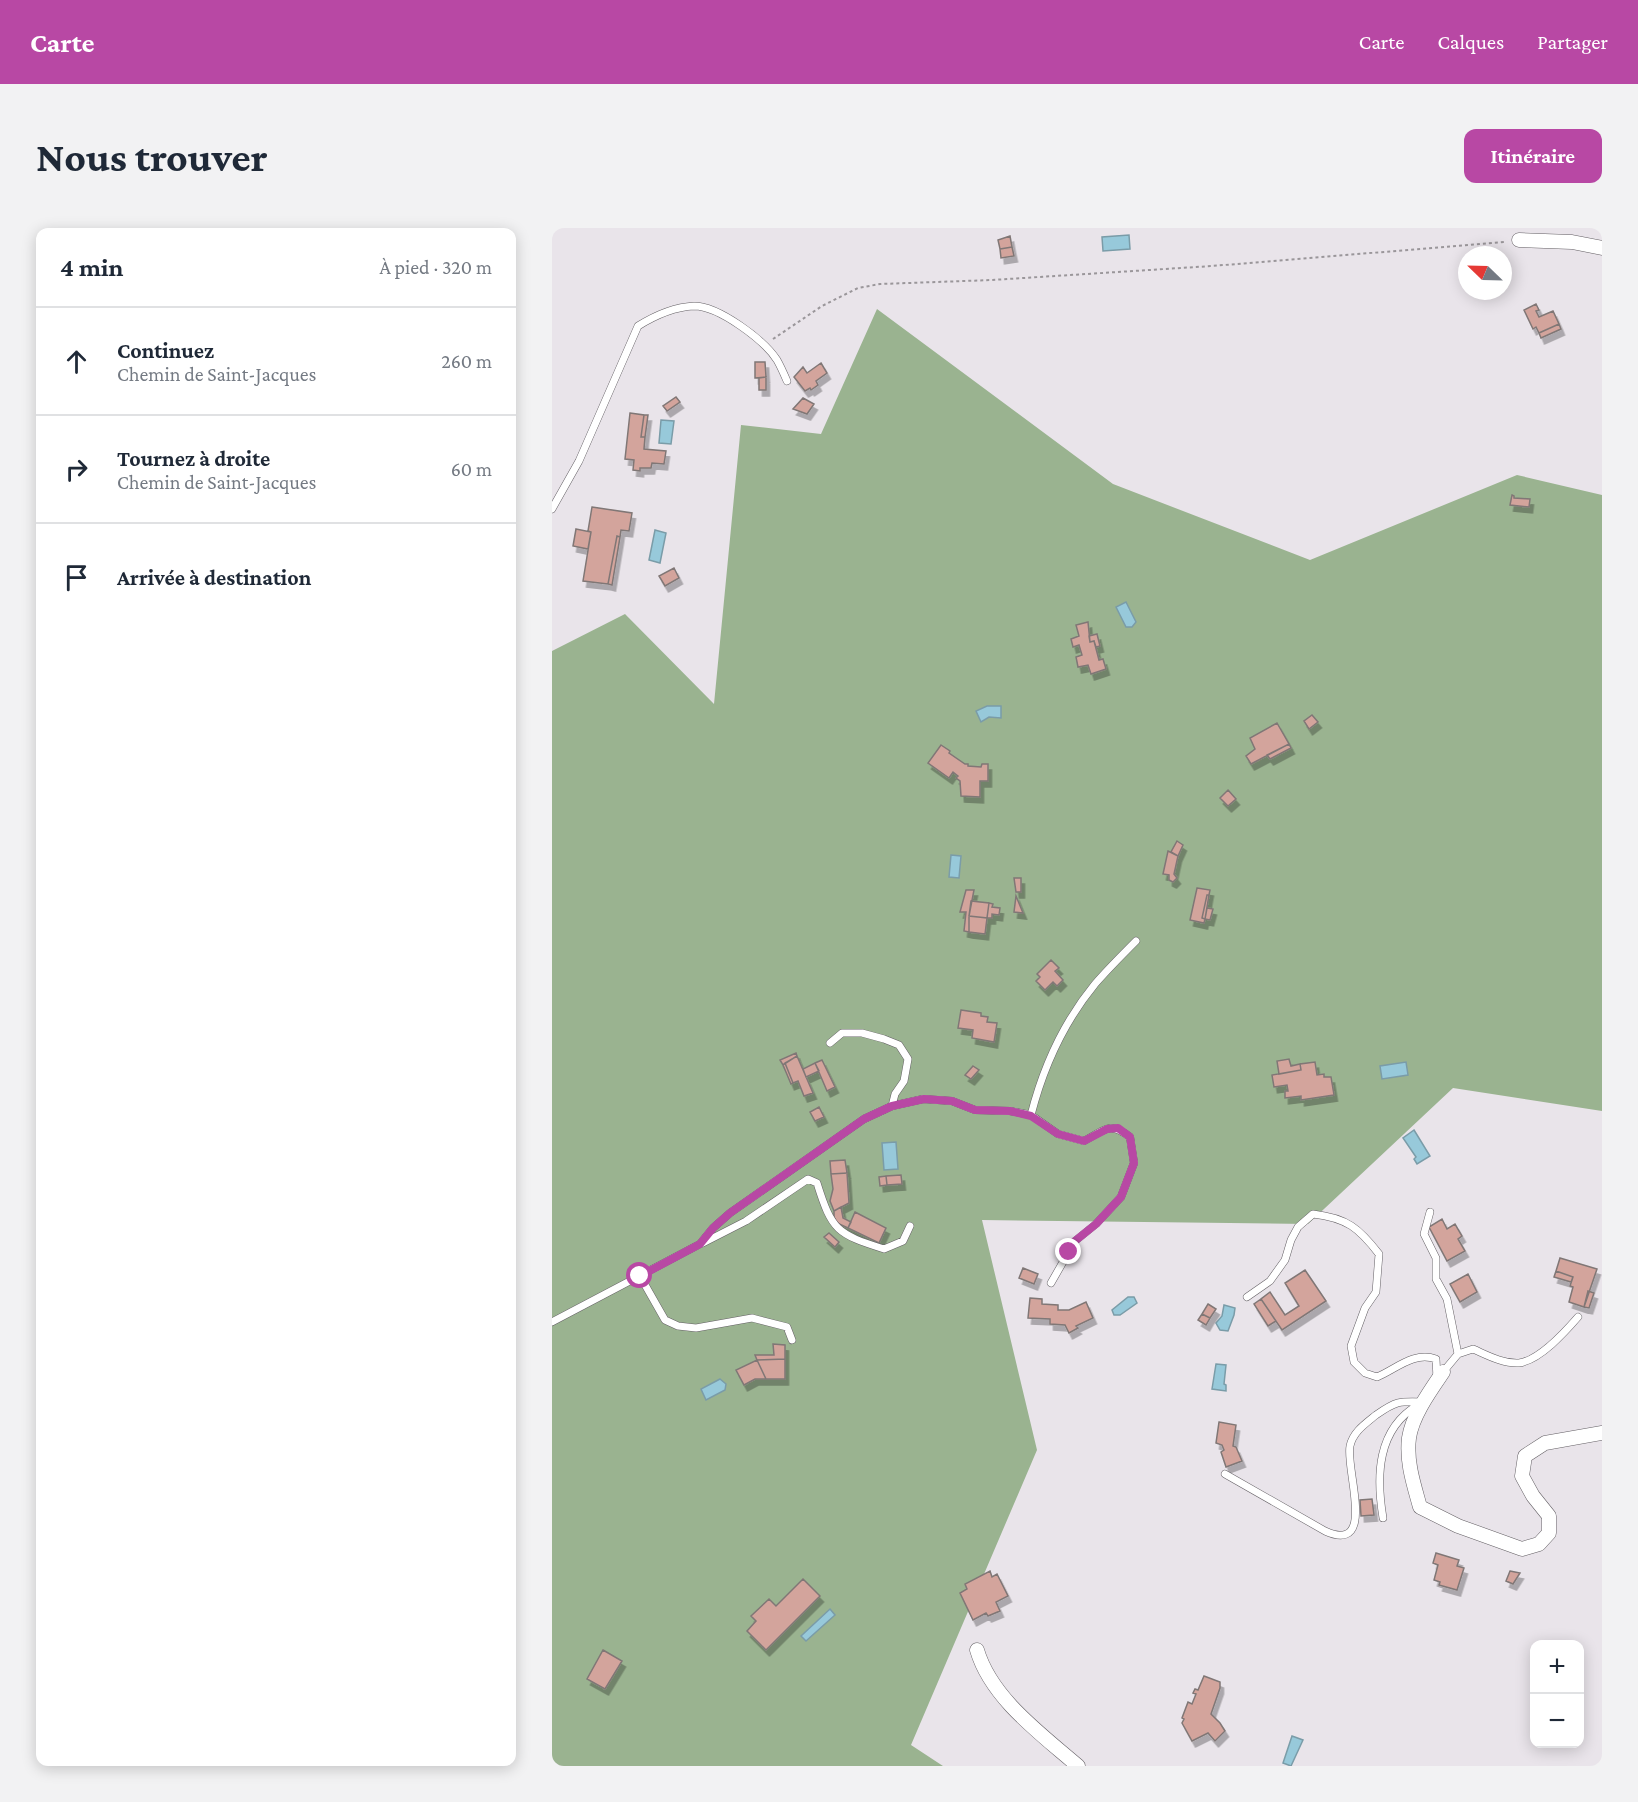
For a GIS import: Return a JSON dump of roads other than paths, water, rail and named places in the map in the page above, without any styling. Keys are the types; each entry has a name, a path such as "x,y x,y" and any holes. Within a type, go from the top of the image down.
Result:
{"street":[{"path":"1519,240 1572,242 1602,248"},
{"path":"1440,1376 1423,1402 1409,1437 1410,1473 1420,1507 1458,1526 1522,1549 1539,1544 1549,1533 1549,1516 1533,1496 1522,1476 1525,1455 1545,1443 1602,1433"},
{"path":"977,1650 982,1665 997,1691 1078,1766"}],"lane":[{"path":"552,509 579,461 638,326 650,318 695,306 725,316 743,327 763,346 776,360 787,381"},
{"path":"1031,1116 1041,1078 1063,1031 1094,985 1136,941"},
{"path":"830,1043 842,1033 862,1033 899,1045 908,1059 904,1081 895,1094 892,1106"},
{"path":"700,1244 713,1228 760,1190 864,1119 892,1106 924,1099 952,1101 975,1110 1010,1111 1031,1116 1058,1134 1084,1141 1107,1129 1118,1128 1130,1137 1134,1163 1121,1197 1096,1224 1075,1241 1051,1283"},
{"path":"552,1322 746,1221 808,1179 817,1183 833,1224 844,1234 884,1249 903,1241 910,1226"},
{"path":"1430,1212 1424,1234 1436,1258 1436,1279 1447,1299 1458,1354"},
{"path":"1247,1297 1270,1281 1285,1260 1290,1240 1298,1227 1313,1214 1327,1215 1347,1222 1363,1234 1379,1254 1376,1292 1365,1308 1351,1346 1354,1362 1365,1373 1377,1377 1407,1360 1428,1356 1436,1359 1440,1376"},
{"path":"640,1276 665,1320 678,1326 696,1328 752,1318 787,1327 792,1340"},
{"path":"1440,1376 1458,1354 1473,1349 1499,1360 1520,1363 1536,1355 1559,1338 1578,1317"},
{"path":"1225,1474 1325,1531 1336,1536 1347,1535 1355,1526 1357,1509 1348,1457 1350,1444 1356,1431 1391,1404 1400,1401 1423,1402"},
{"path":"1383,1518 1379,1481 1381,1460 1395,1426 1404,1413 1423,1402"}],"water":[{"path":"1129,235 1130,249 1103,251 1102,237"},
{"path":"661,420 674,421 671,444 659,443"},
{"path":"655,530 666,533 660,563 649,560"},
{"path":"1126,602 1136,622 1132,627 1126,627 1116,607"},
{"path":"987,706 1001,706 1001,718 989,717 981,722 976,711"},
{"path":"951,855 961,856 959,878 949,877"},
{"path":"1406,1062 1408,1075 1382,1079 1380,1066"},
{"path":"1414,1130 1430,1156 1417,1164 1414,1159 1416,1157 1403,1138"},
{"path":"896,1142 898,1169 884,1170 882,1143"},
{"path":"1128,1297 1134,1297 1137,1303 1120,1315 1114,1315 1112,1310"},
{"path":"1224,1305 1235,1308 1228,1331 1220,1330 1216,1323 1222,1316"},
{"path":"1216,1364 1226,1365 1224,1384 1226,1391 1212,1389"},
{"path":"720,1379 726,1384 725,1390 706,1400 701,1389"},
{"path":"830,1609 835,1615 806,1641 801,1636"},
{"path":"1292,1736 1303,1740 1291,1766 1283,1763"}]}
